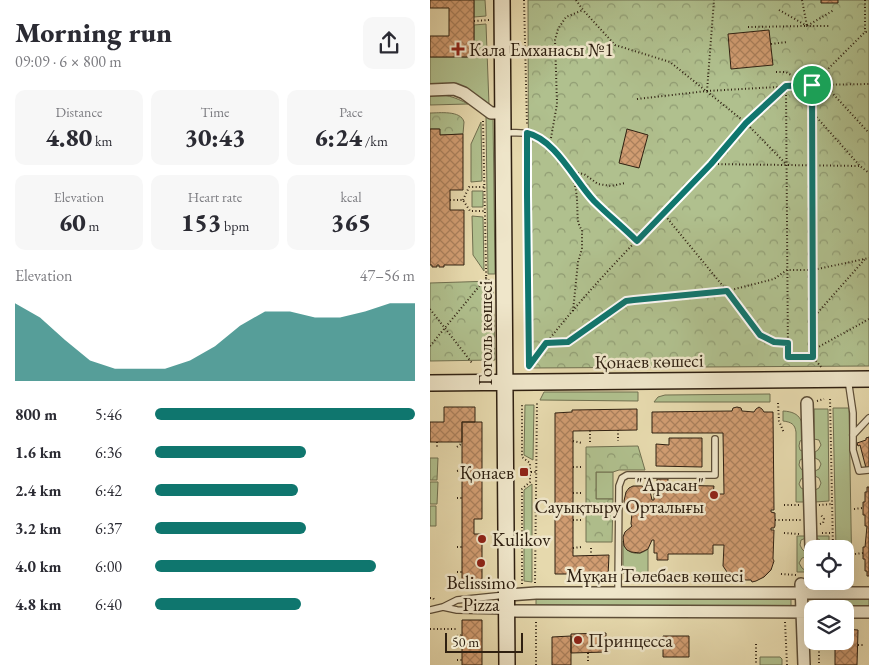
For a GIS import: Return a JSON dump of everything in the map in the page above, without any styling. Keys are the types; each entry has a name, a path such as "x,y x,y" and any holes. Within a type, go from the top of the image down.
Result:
{"street":[{"name":"Гоголь көшесі","path":"502,0 507,665"},
{"path":"430,90 454,89 464,93 491,113 503,113"},
{"name":"Қонаев көшесі","path":"430,383 869,379"},
{"path":"806,600 803,584 807,403"},
{"name":"Мұқан Төлебаев көшесі","path":"507,595 618,593 803,584 869,593"},
{"name":"Мұқан Төлебаев көшесі","path":"507,611 804,612"},
{"path":"854,612 869,612"},
{"path":"804,665 805,650"}],"lane":[{"path":"503,133 527,133 538,137 549,146"},
{"path":"848,379 853,413 854,450 859,471 869,470"},
{"path":"853,435 869,418"},
{"path":"618,593 619,486 622,478 627,475 714,475 715,439"},
{"name":"Мұқан Төлебаев көшесі","path":"430,610 457,600 507,595"},
{"name":"Мұқан Төлебаев көшесі","path":"442,607 457,610 507,611"}],"path":[{"path":"524,0 529,366 573,311 637,241 711,164 746,123 786,86"},
{"path":"576,0 615,45 670,62 746,123 787,165"},
{"path":"707,91 714,0"},
{"path":"802,0 807,26"},
{"path":"865,0 865,32"},
{"path":"583,10 566,18 558,29 555,40 557,104 549,146 593,200 637,241"},
{"path":"780,10 807,26"},
{"path":"807,26 834,10"},
{"path":"474,21 492,20"},
{"path":"748,27 829,26"},
{"path":"824,370 813,357 812,85 865,32 869,32"},
{"path":"771,44 787,42"},
{"path":"776,72 786,72 791,75"},
{"path":"637,99 707,91 824,84 869,84"},
{"path":"824,84 869,133"},
{"path":"786,86 788,357 813,357"},
{"path":"483,107 488,363"},
{"path":"812,112 860,166 869,173"},
{"path":"711,164 860,166"},
{"path":"572,172 584,174 598,184 611,186 625,183"},
{"path":"572,172 580,228 582,230 582,249 578,262 573,311"},
{"path":"463,200 469,188 484,187"},
{"path":"450,200 463,200"},
{"path":"463,200 470,211 485,211"},
{"path":"663,213 727,291 760,335 774,342 788,343"},
{"path":"546,343 568,342 626,301 727,291 774,279 787,270 813,270 869,258"},
{"path":"813,318 864,259"},
{"path":"486,278 492,283"},
{"path":"430,346 486,278"},
{"path":"430,309 472,364"},
{"path":"813,350 869,319"},
{"path":"830,399 833,540"},
{"path":"521,584 522,489 530,482 530,462 522,457 522,402"},
{"path":"531,594 534,584 537,402"},
{"path":"778,403 778,421 784,433"},
{"path":"590,430 590,442"},
{"path":"618,430 618,442"},
{"path":"573,441 582,443"},
{"path":"437,442 437,447"},
{"path":"457,448 462,444"},
{"path":"573,467 582,467"},
{"path":"457,470 462,470"},
{"path":"524,472 536,472"},
{"path":"573,493 582,493"},
{"path":"457,498 462,498"},
{"path":"784,505 796,505"},
{"path":"854,509 863,508"},
{"path":"573,520 582,520"},
{"path":"776,520 794,520"},
{"path":"784,533 798,534"},
{"path":"457,547 462,547"},
{"path":"573,548 582,547"},
{"path":"591,547 591,556"},
{"path":"855,554 864,553"},
{"path":"457,572 462,572"},
{"path":"781,574 803,584"},
{"path":"536,621 536,665"},
{"path":"785,622 787,665"},
{"path":"430,629 457,629"},
{"path":"457,636 462,635"},
{"path":"756,644 756,665"},
{"path":"858,645 863,645"},
{"path":"819,650 820,665"},
{"path":"588,653 588,661"},
{"path":"457,660 462,660"}],"green space":[{"path":"474,0 485,0 486,16 474,17"},
{"path":"528,0 869,0 869,366 529,368"},
{"path":"486,24 489,105 430,85 430,57 474,57 474,25"},
{"path":"430,94 450,96 468,104 430,105"},
{"path":"430,113 449,113 459,116 464,122 463,134 440,135 439,129 430,129"},
{"path":"486,116 493,116 495,274 488,274"},
{"path":"481,122 482,181 471,182 471,144"},
{"path":"472,191 483,191 483,207 472,207"},
{"path":"472,216 483,217 484,271 473,255"},
{"path":"493,281 495,360 430,361 430,283"},
{"path":"544,392 638,392 638,401 540,400"},
{"path":"770,394 770,402 654,402 658,397 665,395"},
{"path":"525,405 534,405 533,460 524,455"},
{"path":"833,408 849,408 851,540 836,540"},
{"path":"814,409 828,409 829,501 815,502 815,490 819,488 821,483 819,478 815,476 815,471 819,469 821,464 815,458 815,452 821,445 819,440 814,439"},
{"path":"783,411 794,413 802,423 804,439 800,441 799,446 800,450 804,452 804,458 800,460 799,465 805,471 805,477 801,479 799,484 805,490 805,502 796,502 796,432 792,424 783,421"},
{"path":"638,446 645,470 596,472 596,499 613,499 612,542 586,542 586,447"},
{"path":"430,458 438,458 437,480 430,480"},
{"path":"596,472 613,472 613,499 596,499"},
{"path":"430,482 438,482 437,504 430,504"},
{"path":"532,484 532,582 524,581 524,490"},
{"path":"430,506 436,506 436,526 430,526"},
{"path":"797,536 806,536 806,538 801,540 800,545 804,551 804,558 799,563 804,572 797,572"},
{"path":"815,536 829,536 829,540 820,540"},
{"path":"623,541 627,549 633,553 640,553 648,549 648,582 644,582 638,573 623,573"},
{"path":"791,592 791,612 536,610 536,593"},
{"path":"822,592 869,593 869,612 854,610 854,600 822,600"},
{"path":"760,657 780,657 782,665 760,665"}],"building":[{"path":"430,0 474,0 474,57 430,57 430,36 449,36 449,8 430,8"},
{"path":"821,0 838,0 838,3 821,3"},
{"path":"769,30 773,65 731,69 728,34"},
{"path":"430,129 440,129 440,135 463,134 463,190 450,190 450,210 464,210 464,265 444,265 444,267 439,267 437,265 437,267 432,267 430,265"},
{"path":"627,129 648,135 639,168 619,163"},
{"path":"444,407 475,407 475,422 462,422 462,442 430,442 430,422 444,422"},
{"name":"\"Арасан\" Сауықтыру Орталығы","path":"759,407 764,412 773,412 774,510 771,510 771,512 775,513 775,526 771,528 771,530 774,530 774,561 771,570 764,577 756,581 745,580 744,582 736,580 729,575 723,566 724,545 713,545 713,554 668,554 668,560 657,560 657,553 654,553 654,540 652,540 648,549 640,553 627,550 624,546 623,537 625,532 632,526 632,513 625,506 624,501 629,488 642,486 650,491 652,500 654,500 654,486 657,486 657,479 668,479 668,485 714,486 713,494 724,494 723,433 652,433 652,412 732,411 733,408 741,408 742,411 754,412"},
{"path":"637,409 637,430 573,431 573,556 609,555 608,576 555,574 555,413 572,412 572,410"},
{"path":"462,422 482,422 482,519 474,519 474,534 482,534 482,585 462,585"},
{"path":"869,437 869,468 866,468 860,445 858,446 857,443"},
{"path":"669,438 702,438 702,467 656,466 656,444 669,445"},
{"path":"867,487 869,487 869,576 867,576 867,571 865,571 865,559 863,559 867,526 865,526 865,515 863,515 863,502 865,502"},
{"path":"462,620 482,620 482,665 462,665"},
{"path":"854,630 858,630 857,665 835,665 835,650 854,650"},
{"path":"606,633 606,652 571,653 571,634"},
{"path":"571,636 571,665 552,665 552,637"},
{"path":"663,636 689,636 689,657 663,657"}],"place":[{"name":"Кала Eмханасы №1","path":"458,49"},
{"name":"Қонаев","path":"524,472"},
{"name":"\"Арасан\" Сауықтыру Орталығы","path":"714,495"},
{"name":"Kulikov","path":"482,539"},
{"name":"Belissimo Pizza","path":"481,563"},
{"name":"Принцесса","path":"578,640"}],"route":[{"path":"812,85 813,357 788,357 788,343 774,342 760,335 727,291 626,301 568,342 546,343 529,366 527,133 538,137 549,146 593,200 637,241 711,164 746,123 786,86 812,85"}]}
